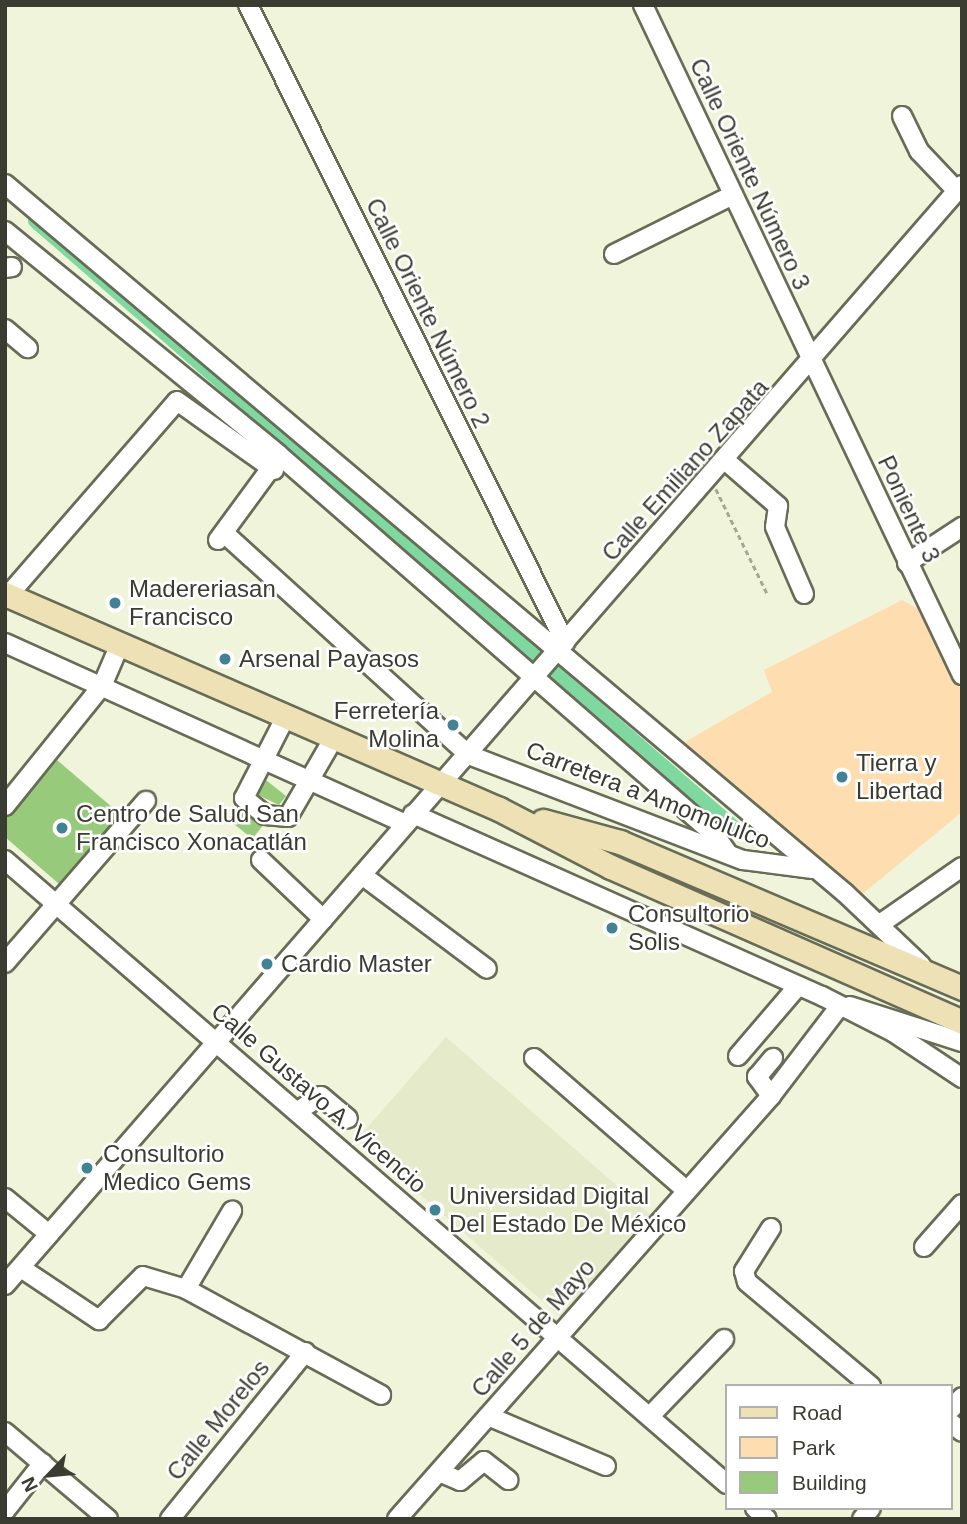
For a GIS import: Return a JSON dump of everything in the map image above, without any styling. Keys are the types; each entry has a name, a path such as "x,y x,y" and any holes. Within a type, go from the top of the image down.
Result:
{"main road":[{"path":"6,596 120,644 332,741 499,809 611,867 962,1022"},
{"path":"499,809 620,842 962,988"}],"street":[{"name":"Calle Oriente Número 2","path":"248,5 550,662"},
{"name":"Calle Oriente Número 3","path":"643,5 813,363"},
{"path":"902,116 919,151 959,188"},
{"path":"5,184 550,662 715,835 729,855"},
{"name":"Calle Emiliano Zapata","path":"5,1285 410,819 813,363 959,188"},
{"path":"614,254 733,195"},
{"path":"5,231 276,462"},
{"path":"5,329 28,348"},
{"name":"Poniente 3","path":"813,363 962,675"},
{"path":"6,596 170,407 182,400 276,462 550,662 880,924 938,978"},
{"path":"726,461 778,506 775,527 804,594"},
{"path":"276,462 221,536 469,755"},
{"path":"907,563 962,527"},
{"path":"5,643 310,780 410,819 798,986 893,1032 962,1078"},
{"path":"5,806 102,686 120,644"},
{"path":"285,718 244,798 265,815 288,817 332,741"},
{"name":"Carretera a Amomolulco","path":"469,755 729,855 774,868 812,869"},
{"path":"5,963 146,801"},
{"name":"Calle Gustavo A. Vicencio","path":"5,860 54,908 218,1042 726,1483"},
{"path":"261,860 323,919"},
{"path":"880,924 962,867"},
{"path":"362,875 487,970"},
{"path":"738,1056 798,986"},
{"path":"839,1007 875,1010 962,1042"},
{"name":"Calle 5 de Mayo","path":"397,1519 771,1096 839,1007"},
{"path":"534,1058 686,1190"},
{"path":"771,1096 757,1077 773,1058"},
{"path":"298,1111 321,1096 348,1119"},
{"path":"5,1198 49,1234"},
{"path":"924,1247 962,1205"},
{"path":"186,1289 232,1211"},
{"path":"771,1228 744,1271 747,1282 869,1384"},
{"path":"21,1268 99,1320 143,1276 186,1289 382,1395"},
{"path":"650,1416 724,1339"},
{"name":"Calle Morelos","path":"170,1519 305,1352"},
{"path":"488,1416 606,1466"},
{"path":"5,1432 108,1519"},
{"path":"439,1472 460,1481 484,1461 508,1480"},
{"path":"5,1511 43,1463"}],"path":[{"path":"710,478 767,593"}],"shaded area":[{"path":"446,1037 653,1217 564,1319 357,1140"}],"green space":[{"name":"Tierra y Libertad","path":"902,600 931,616 962,684 962,812 860,896 683,743 772,692 764,670"}],"building":[{"name":"Centro de Salud San Francisco Xonacatlán","path":"57,760 120,814 59,884 5,837 5,819"},
{"path":"266,780 286,796 279,805 258,795"},
{"path":"238,807 262,826 253,839 228,820"}],"waterway":[{"path":"35,221 735,828"}],"place":[{"name":"Madereriasan Francisco","path":"115,603"},
{"name":"Arsenal Payasos","path":"225,659"},
{"name":"Ferretería Molina","path":"453,725"},
{"name":"Tierra y Libertad","path":"842,777"},
{"name":"Centro de Salud San Francisco Xonacatlán","path":"62,828"},
{"name":"Consultorio Solis","path":"612,928"},
{"name":"Cardio Master","path":"267,964"},
{"name":"Consultorio Medico Gems","path":"87,1168"},
{"name":"Universidad Digital Del Estado De México","path":"435,1210"}]}
